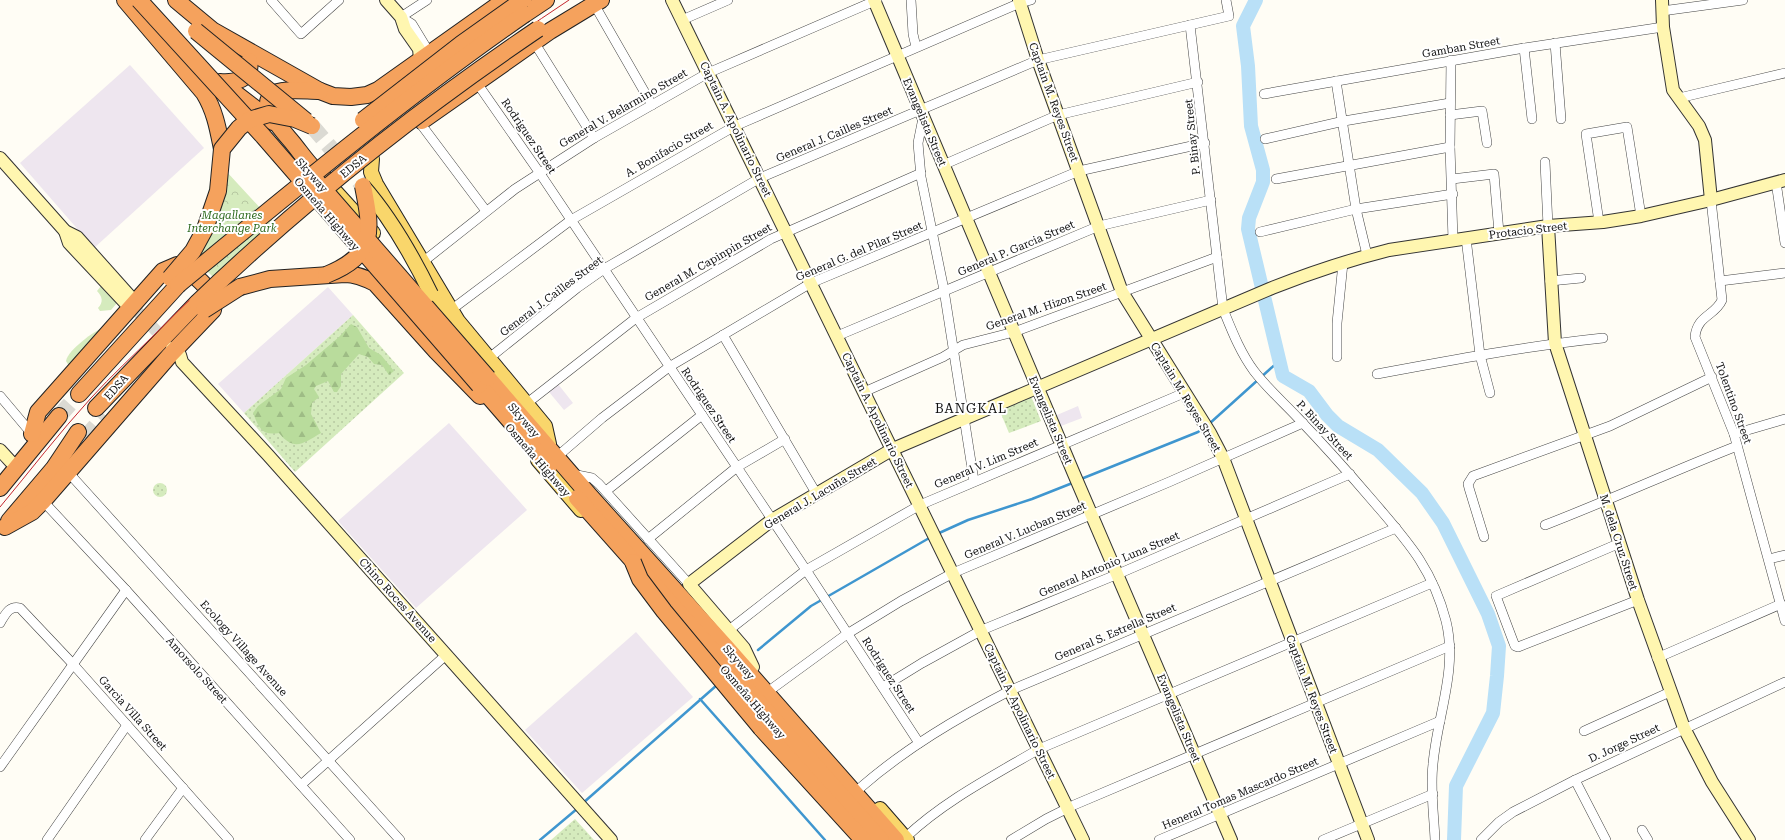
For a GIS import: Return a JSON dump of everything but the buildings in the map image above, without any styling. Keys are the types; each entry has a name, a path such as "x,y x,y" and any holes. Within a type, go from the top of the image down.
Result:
{"highway":[{"path":"125,0 201,79 233,83 245,77 249,72 250,65 245,48"},
{"path":"75,390 120,331 174,282 210,218 218,191 222,149 212,105 201,79 138,0"},
{"name":"Skyway","path":"138,0 352,238 633,562 880,840"},
{"name":"Skyway","path":"153,0 377,248 590,496 732,654 902,839"},
{"path":"162,0 196,31 312,126 295,119 274,115 259,116 243,124 222,149"},
{"path":"176,0 212,30 320,91 342,97 367,95 378,90 505,0"},
{"path":"287,195 312,162 455,48 523,0"},
{"name":"EDSA","path":"174,282 434,79 546,0"},
{"name":"EDSA","path":"101,412 200,307 275,231 345,172 446,93 592,1"},
{"path":"320,91 282,91 270,97 268,110 278,126 323,178 330,182 340,183 456,94 477,82 536,35"},
{"path":"220,82 278,126"},
{"path":"326,275 350,264 364,246 370,227 363,186"},
{"path":"2,530 173,354 213,310 215,297 192,273 177,265 163,271 133,308 38,412 32,434"},
{"path":"200,307 217,301 248,284 270,279 345,274 360,276 375,284 389,298 436,351 504,421"},
{"path":"0,475 5,456 55,413 0,488"},
{"path":"2,530 32,512 43,501 81,435"},
{"path":"633,562 640,579 708,665 761,728 863,840"}],"main road":[{"name":"Osmeña Highway","path":"201,79 421,321 504,421 875,840"},
{"name":"Osmeña Highway","path":"372,159 371,166 373,178 424,261 451,310 470,338 545,426 549,444"},
{"path":"323,178 381,243"},
{"name":"Osmeña Highway","path":"363,186 379,204 398,232 444,315 482,366 577,476 737,656 754,667 860,788 902,839"},
{"path":"390,206 381,207 376,212 375,227 381,243 404,284 421,321"}],"street":[{"path":"271,0 301,34 339,0"},
{"path":"386,0 401,17 405,29 419,49 426,56"},
{"path":"401,17 427,0"},
{"name":"Captain A. Apolinario Street","path":"672,0 1084,840"},
{"path":"682,20 728,0"},
{"name":"Evangelista Street","path":"875,0 942,165 966,218 1076,480 1118,574 1231,840"},
{"name":"General V. Belarmino Street","path":"424,261 486,211 539,172 594,138 708,73 875,0"},
{"path":"911,0 913,34 916,47"},
{"name":"General J. Cailles Street","path":"488,359 577,288 604,269 760,178 921,115 1038,60 1229,16 1226,0"},
{"path":"1711,200 1705,140 1699,126 1673,90 1669,72 1662,6 1743,0"},
{"path":"592,1 652,105"},
{"name":"A. Bonifacio Street","path":"451,310 571,220 735,126 1024,1"},
{"name":"Captain M. Reyes Street","path":"1024,1 1038,60 1122,292 1210,433 1223,458 1268,580 1368,840"},
{"name":"P. Binay Street","path":"1190,25 1198,82 1223,309 1237,345 1255,372 1350,474 1420,558 1432,583 1446,622 1450,646 1447,685 1433,762 1433,794 1436,840"},
{"name":"Gamban Street","path":"1264,94 1452,60 1663,26"},
{"path":"536,35 594,138"},
{"path":"1555,43 1561,119"},
{"path":"1524,48 1532,119"},
{"path":"1452,60 1450,147 1454,240"},
{"path":"1679,98 1785,73"},
{"path":"1336,81 1344,121 1356,209 1368,255"},
{"name":"Rodriguez Street","path":"477,82 806,570 919,743"},
{"path":"942,165 1058,115 1198,82"},
{"path":"1265,140 1344,121 1450,103"},
{"path":"1450,115 1482,111 1487,143"},
{"path":"921,115 918,143 921,174 955,351 974,481"},
{"path":"420,123 486,211"},
{"path":"1598,222 1586,134 1628,127 1641,216"},
{"name":"General G. del Pilar Street","path":"559,455 602,418 669,367 811,283 1079,171 1204,143"},
{"path":"1276,179 1450,147"},
{"path":"0,158 66,231 77,237 133,308"},
{"path":"1545,162 1548,226"},
{"name":"General M. Capinpin Street","path":"526,404 636,318 786,232 921,174"},
{"path":"1452,179 1494,174 1498,234"},
{"path":"1780,181 1785,243"},
{"name":"Protacio Street","path":"1273,287 1368,255 1389,250 1548,226 1598,222 1641,216 1711,200 1780,181"},
{"path":"1260,232 1356,209 1453,194"},
{"name":"General P. Garcia Street","path":"837,336 1099,226 1211,200"},
{"name":"Tolentino Street","path":"1711,200 1722,300 1720,304 1701,320 1695,336 1734,434 1769,560 1780,585 1781,604 1785,621"},
{"name":"M. dela Cruz Street","path":"1548,226 1550,281 1555,343 1584,436 1657,658 1684,728 1712,782 1749,840"},
{"path":"1466,238 1480,355 1490,393"},
{"name":"General M. Hizon Street","path":"864,392 963,346 1014,332 1217,257"},
{"path":"1337,357 1337,323 1343,263"},
{"path":"1720,281 1785,273"},
{"path":"1550,281 1581,278"},
{"name":"General J. Lacuña Street","path":"689,584 772,520 893,449 1273,287"},
{"path":"723,335 816,493"},
{"path":"1377,374 1555,343 1604,338"},
{"name":"Chino Roces Avenue","path":"173,354 268,455 611,840"},
{"path":"1484,537 1468,484 1473,476 1610,426 1712,377"},
{"name":"General V. Lim Street","path":"729,630 806,570 920,505 1184,393"},
{"path":"0,396 32,434"},
{"path":"606,491 702,415"},
{"path":"1734,434 1785,419"},
{"name":"General V. Lucban Street","path":"772,688 847,634 901,601 953,573 1223,458 1303,422"},
{"path":"648,539 737,467 784,439"},
{"path":"1545,524 1606,502 1673,471 1737,446"},
{"name":"Ecology Village Avenue","path":"61,470 400,840"},
{"name":"General Antonio Luna Street","path":"883,687 922,663 982,630 1118,574 1350,474"},
{"name":"Osmeña Highway","path":"577,476 592,478 606,491 748,652 754,667"},
{"name":"Amorsolo Street","path":"43,501 126,590 350,840"},
{"name":"General S. Estrella Street","path":"860,788 894,760 919,743 977,707 1011,690 1268,580 1396,528"},
{"path":"1620,543 1496,595 1515,646 1518,647 1638,600"},
{"path":"1769,560 1785,555"},
{"path":"902,839 933,813 982,782 1039,749 1432,583"},
{"path":"0,767 72,663 126,590"},
{"path":"1657,658 1781,604"},
{"name":"Garcia Villa Street","path":"0,623 11,608 15,606 20,608 72,663 229,840"},
{"path":"1010,840 1068,808 1194,753 1450,646"},
{"path":"301,785 446,655"},
{"name":"D. Jorge Street","path":"1481,840 1509,815 1575,780 1785,682"},
{"path":"1584,731 1670,692"},
{"name":"Heneral Tomas Mascardo Street","path":"1159,840 1440,721"},
{"path":"47,840 127,725"},
{"path":"1575,780 1606,840"},
{"path":"145,840 183,788"},
{"path":"1323,840 1433,794"},
{"path":"1642,830 1648,840"}],"shaded area":[{"path":"130,65 204,148 94,248 20,163"},
{"path":"328,287 353,315 244,413 218,384"},
{"path":"558,384 573,403 564,410 549,392"},
{"path":"1078,406 1082,418 1061,426 1057,415"},
{"path":"449,423 527,510 416,608 338,521"},
{"path":"636,632 693,697 582,793 525,730"}],"green space":[{"name":"Magallanes Interchange Park","path":"214,158 275,224 215,279 187,251 208,195"},
{"path":"101,286 117,303 111,310 100,311 98,308 102,299 97,291"},
{"path":"353,315 404,373 295,472 244,413"},
{"path":"351,324 357,327 369,348 381,355 394,371 389,375 382,365 374,364 368,357 359,354 341,374 341,386 337,392 334,392 328,381 316,386 314,389 319,397 312,403 311,414 321,433 309,440 299,444 294,444 284,439 279,433 273,434 262,430 259,427 253,413 258,406 281,389 286,378 306,365 339,337"},
{"path":"104,327 69,366 66,361 76,346 94,332"},
{"path":"1031,396 1041,421 1009,433 999,409"},
{"path":"157,483 163,483 167,487 167,493 163,497 157,497 153,493 153,487"},
{"path":"575,819 594,840 551,840"}],"waterway":[{"path":"1256,0 1243,26 1248,66 1251,126 1263,170 1263,182 1249,218 1248,229 1283,376 1309,391 1327,415 1338,426 1378,450 1422,493 1443,523 1488,614 1499,646 1493,713 1456,786 1454,840"},
{"path":"1209,424 1279,361"},
{"path":"1081,479 1198,432 1204,428"},
{"path":"937,534 968,520 1032,499 1075,482"},
{"path":"758,650 811,606 931,537"},
{"path":"583,803 717,685"},
{"path":"700,699 825,840"},
{"path":"540,840 578,808"}],"tunnel":[{"path":"312,126 363,186"},
{"path":"136,310 168,343"},
{"path":"59,416 79,394"},
{"path":"85,438 105,415"}],"tram line":[{"path":"0,507 68,425 114,374 202,288 251,243 301,199 405,116 459,76 569,0"}],"district":[{"name":"BANGKAL","path":"971,408"}]}
